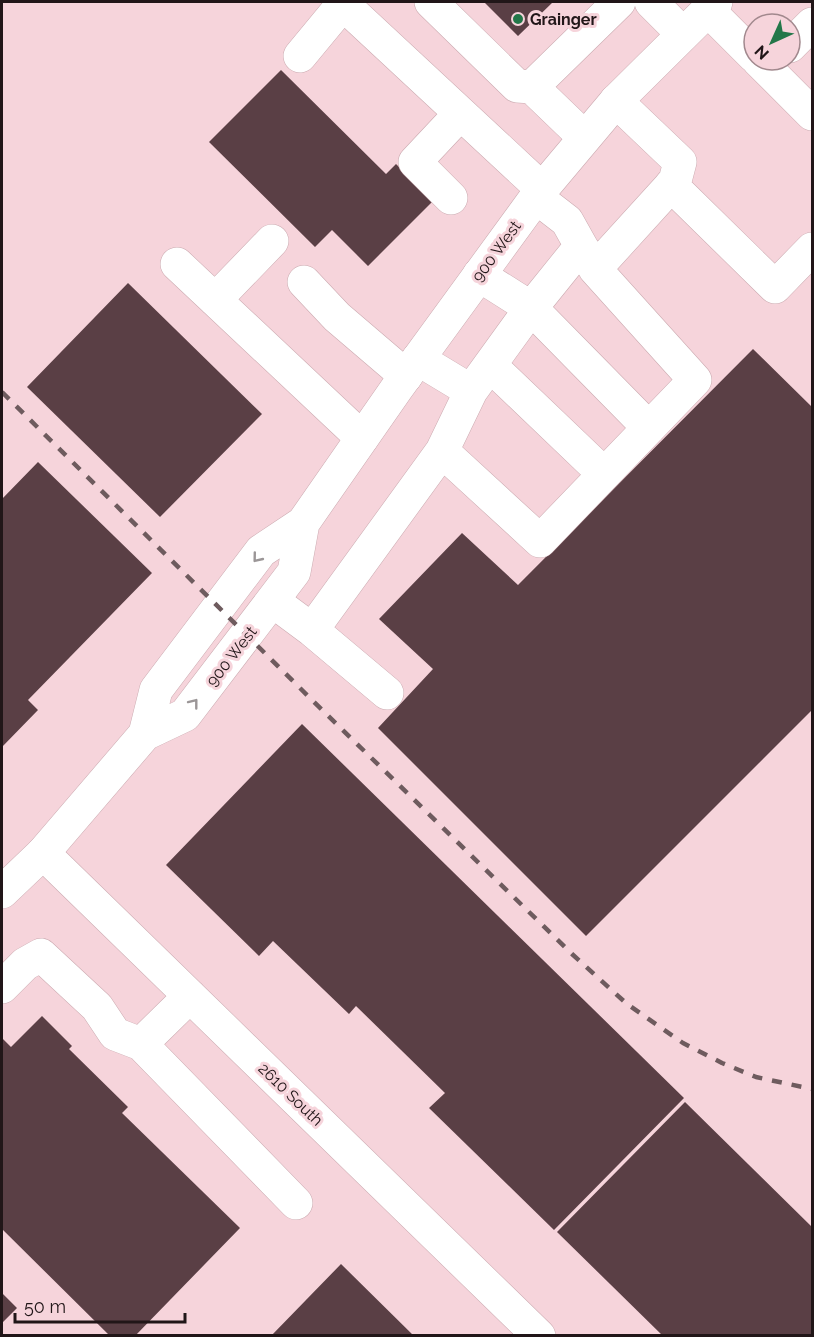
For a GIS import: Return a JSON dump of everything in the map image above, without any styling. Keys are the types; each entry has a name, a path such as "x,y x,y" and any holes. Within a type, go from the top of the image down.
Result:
{"main road":[{"path":"431,2 517,86 532,87 584,137"},
{"path":"532,87 619,2"},
{"path":"651,2 683,34"},
{"path":"300,56 343,4 460,114 567,221 588,258 695,380 540,541 442,451"},
{"path":"712,6 742,38"},
{"name":"900 West","path":"145,734 156,690 261,551 303,523 412,367 539,193 616,101 712,6"},
{"path":"802,35 813,24"},
{"path":"775,72 810,106"},
{"path":"312,630 442,451 471,391 531,308 675,181 680,162 616,101"},
{"path":"451,198 415,162 460,114"},
{"path":"671,185 775,287 813,249"},
{"path":"215,300 272,241"},
{"path":"177,264 362,438"},
{"path":"479,275 531,308 648,428"},
{"path":"304,282 337,317 412,367 471,391"},
{"path":"490,365 604,474"},
{"name":"900 West","path":"2,892 43,852 145,734 185,715 294,572 303,523"},
{"path":"273,601 312,630 387,693"},
{"name":"2610 South","path":"43,852 539,1335"},
{"path":"2,987 25,964 41,955 97,1007 116,1034 141,1044 296,1203"},
{"path":"141,1044 190,996"}],"building":[{"name":"Grainger","path":"484,2 553,2 518,36"},
{"path":"281,70 386,174 396,164 433,201 368,266 332,230 315,247 209,142"},
{"path":"128,283 262,414 160,517 27,387"},
{"path":"753,349 812,407 812,710 586,936 378,728 433,669 379,619 462,533 518,585"},
{"path":"38,462 152,573 28,700 38,710 2,747 2,499"},
{"path":"302,724 684,1098 554,1230 429,1108 445,1093 356,1006 349,1014 273,941 259,956 166,865"},
{"path":"42,1016 72,1046 69,1049 128,1107 122,1113 240,1228 135,1336 110,1336 2,1229 2,1038 11,1047"},
{"path":"685,1102 812,1227 812,1336 663,1336 557,1232"},
{"path":"341,1264 414,1336 271,1336"},
{"path":"2,1293 17,1308 2,1323"}],"railway":[{"path":"2,392 311,699 572,954 627,1004 683,1043 722,1063 756,1077 812,1089"}],"place":[{"name":"Grainger","path":"518,19"}]}
